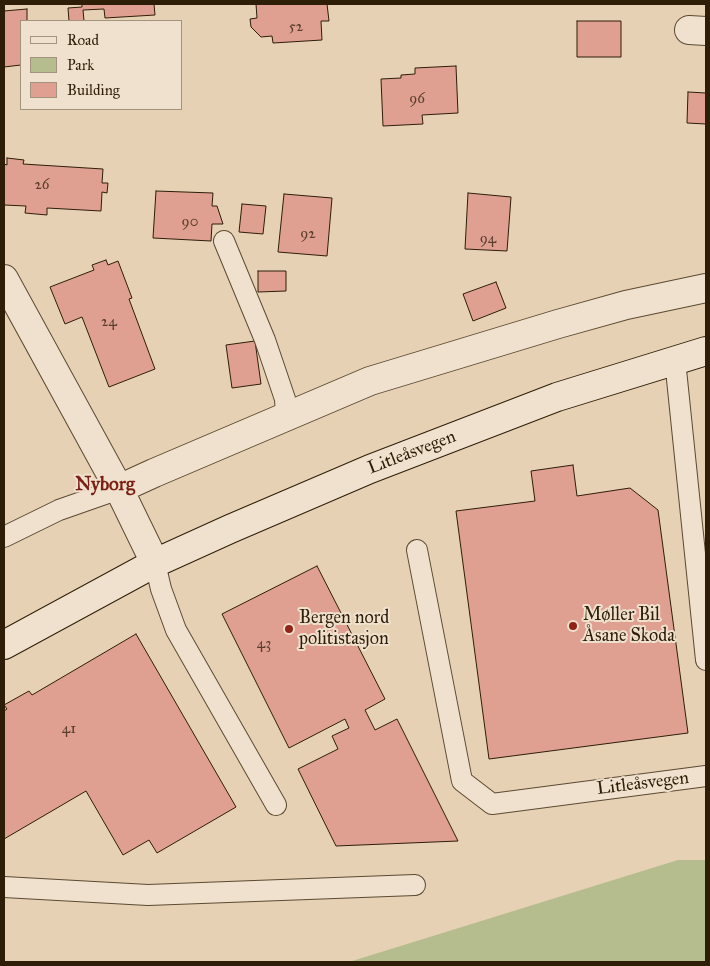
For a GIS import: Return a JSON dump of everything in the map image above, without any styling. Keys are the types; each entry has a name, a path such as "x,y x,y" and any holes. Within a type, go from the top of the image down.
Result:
{"street":[{"path":"4,279 119,489 155,563"},
{"path":"119,489 154,472 370,381 617,307 706,288"},
{"name":"Litleåsvegen","path":"4,645 155,563 370,469 557,397 706,351"}],"lane":[{"path":"224,241 265,340 285,399 286,417"},
{"path":"675,360 706,660"},
{"path":"4,537 60,510 119,489"},
{"name":"Litleåsvegen","path":"417,550 462,781 492,804 706,776"},
{"path":"155,563 161,589 176,630 276,805"},
{"path":"4,887 148,895 415,885"}],"green space":[{"path":"678,860 706,860 706,962 349,962"}],"building":[{"path":"82,4 154,4 155,15 105,18 104,9 83,10 84,20 69,20 68,8 82,7"},
{"path":"256,4 327,4 329,21 321,21 322,40 273,43 272,36 261,37 251,27 250,19 257,18"},
{"path":"27,9 27,20 20,20 20,65 4,67 4,11"},
{"path":"577,21 621,21 621,57 577,57"},
{"path":"456,66 458,113 422,115 423,124 383,126 381,79 401,78 401,75 415,74 415,68"},
{"path":"688,92 706,93 706,124 687,123"},
{"path":"7,158 24,160 23,164 103,169 102,183 108,183 107,193 102,192 101,211 47,208 47,215 25,213 26,206 4,205 4,164 7,165"},
{"path":"156,191 213,193 212,206 217,206 223,224 212,224 211,241 153,238"},
{"path":"468,193 511,197 507,251 465,249"},
{"path":"284,194 332,198 327,256 278,252"},
{"path":"242,204 266,206 263,234 239,232"},
{"path":"106,260 108,265 118,261 132,298 129,299 155,369 109,387 82,317 65,324 50,287 94,270 92,265"},
{"path":"258,271 286,271 286,291 258,292"},
{"path":"496,282 506,308 473,321 463,294"},
{"path":"255,341 261,384 232,388 226,345"},
{"path":"573,465 577,496 630,488 658,510 688,733 489,759 456,511 535,501 531,471"},
{"path":"317,566 385,699 365,710 375,730 397,719 458,841 336,846 298,769 338,749 332,736 349,728 345,719 289,748 222,614"},
{"path":"136,634 236,807 157,853 149,840 123,855 86,791 4,839 4,711 7,709 4,705 29,691 32,695"}],"place":[{"name":"Møller Bil Åsane Skoda","path":"573,626"},
{"name":"Bergen nord politistasjon","path":"289,629"}],"district":[{"name":"Nyborg","path":"105,485"}]}
